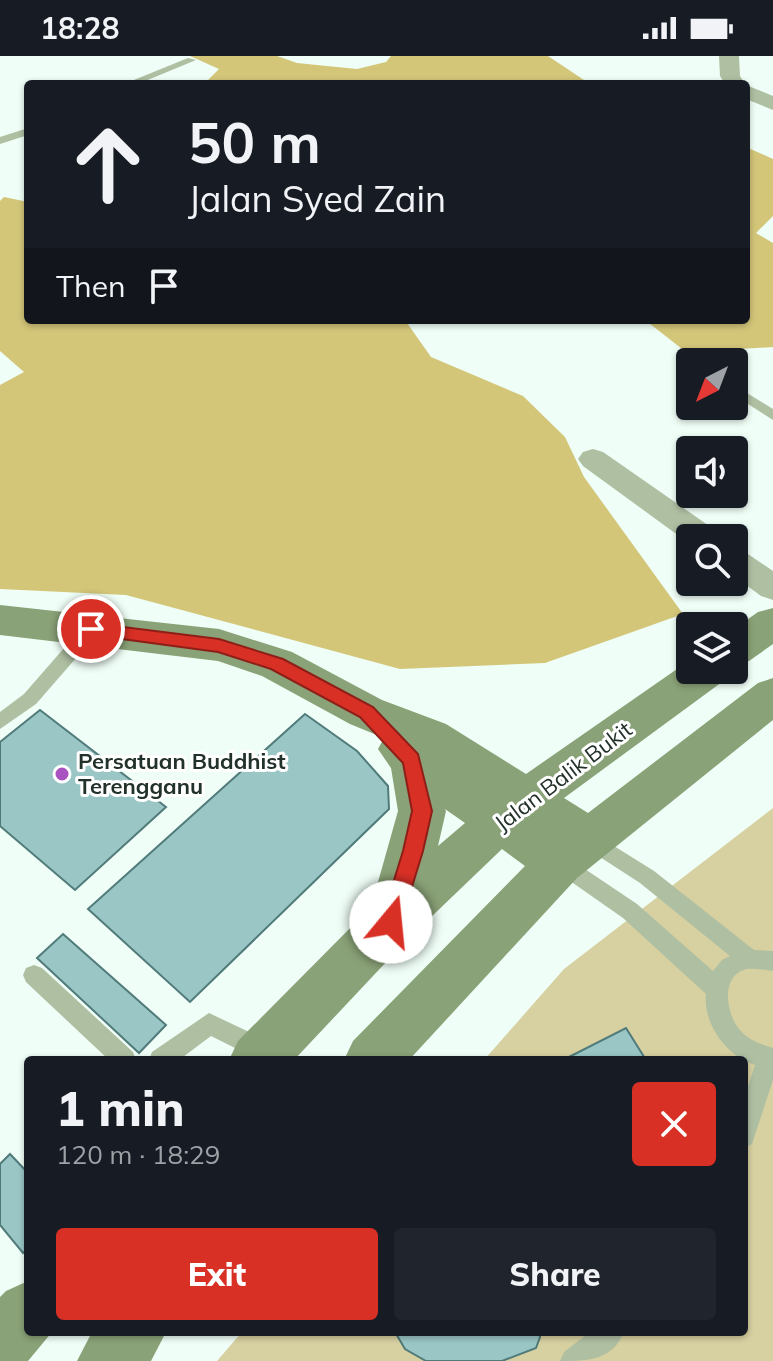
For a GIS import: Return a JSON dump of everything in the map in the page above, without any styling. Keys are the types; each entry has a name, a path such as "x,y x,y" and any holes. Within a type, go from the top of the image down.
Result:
{"main road":[{"path":"0,620 219,645 277,664 366,712 430,737 513,810"},
{"path":"748,640 773,623"},
{"name":"Jalan Balik Bukit","path":"261,1056 391,922 513,810 688,684"},
{"path":"376,1056 574,850 773,695"},
{"path":"366,712 412,760 513,810 574,850"},
{"path":"391,922 422,811 412,760"},
{"path":"0,1344 24,1317"},
{"path":"109,1361 131,1336"}],"street":[{"path":"729,56 732,80"},
{"path":"750,93 773,104"},
{"path":"593,459 684,524"},
{"path":"748,570 773,588"}],"lane":[{"path":"139,80 191,60"},
{"path":"0,141 24,132"},
{"path":"748,399 773,416"},
{"path":"0,722 30,699 91,629"},
{"path":"574,850 647,877 748,958"},
{"path":"574,850 630,911 716,988"},
{"path":"748,1124 770,1059 749,1052 732,1039 721,1023 715,1005 716,988 722,974 733,964 748,958 773,961"},
{"path":"34,975 121,1056"},
{"path":"165,1056 209,1024 261,1056"},
{"path":"573,1361 606,1336"}],"shaded area":[{"path":"190,56 277,56 297,63 357,69 386,62 391,56 548,56 584,80 208,80 219,69"},
{"path":"750,149 773,159 773,216 756,233 773,243 773,347 681,348 650,324 750,324"},
{"path":"4,197 24,201 24,324 408,324 431,357 523,396 565,437 584,477 682,612 545,663 400,669 126,595 0,589 0,385 24,372 0,351 0,201"},
{"path":"773,808 773,1361 217,1361 239,1336 748,1336 748,1056 488,1056 564,969"}],"building":[{"name":"Persatuan Buddhist Terengganu","path":"40,710 166,807 75,890 0,826 0,742"},
{"path":"305,714 357,751 388,786 389,809 190,1002 88,909"},
{"path":"63,934 166,1025 139,1053 37,958"},
{"path":"626,1028 644,1056 571,1056"},
{"path":"10,1154 24,1169 23,1253 0,1225 0,1164"},
{"path":"397,1336 540,1336 536,1348 502,1361 426,1361 405,1349"}],"place":[{"name":"Persatuan Buddhist Terengganu","path":"62,774"}],"route":[{"path":"91,629 219,645 277,664 325,687 366,712 412,760 422,811 391,922"}]}
